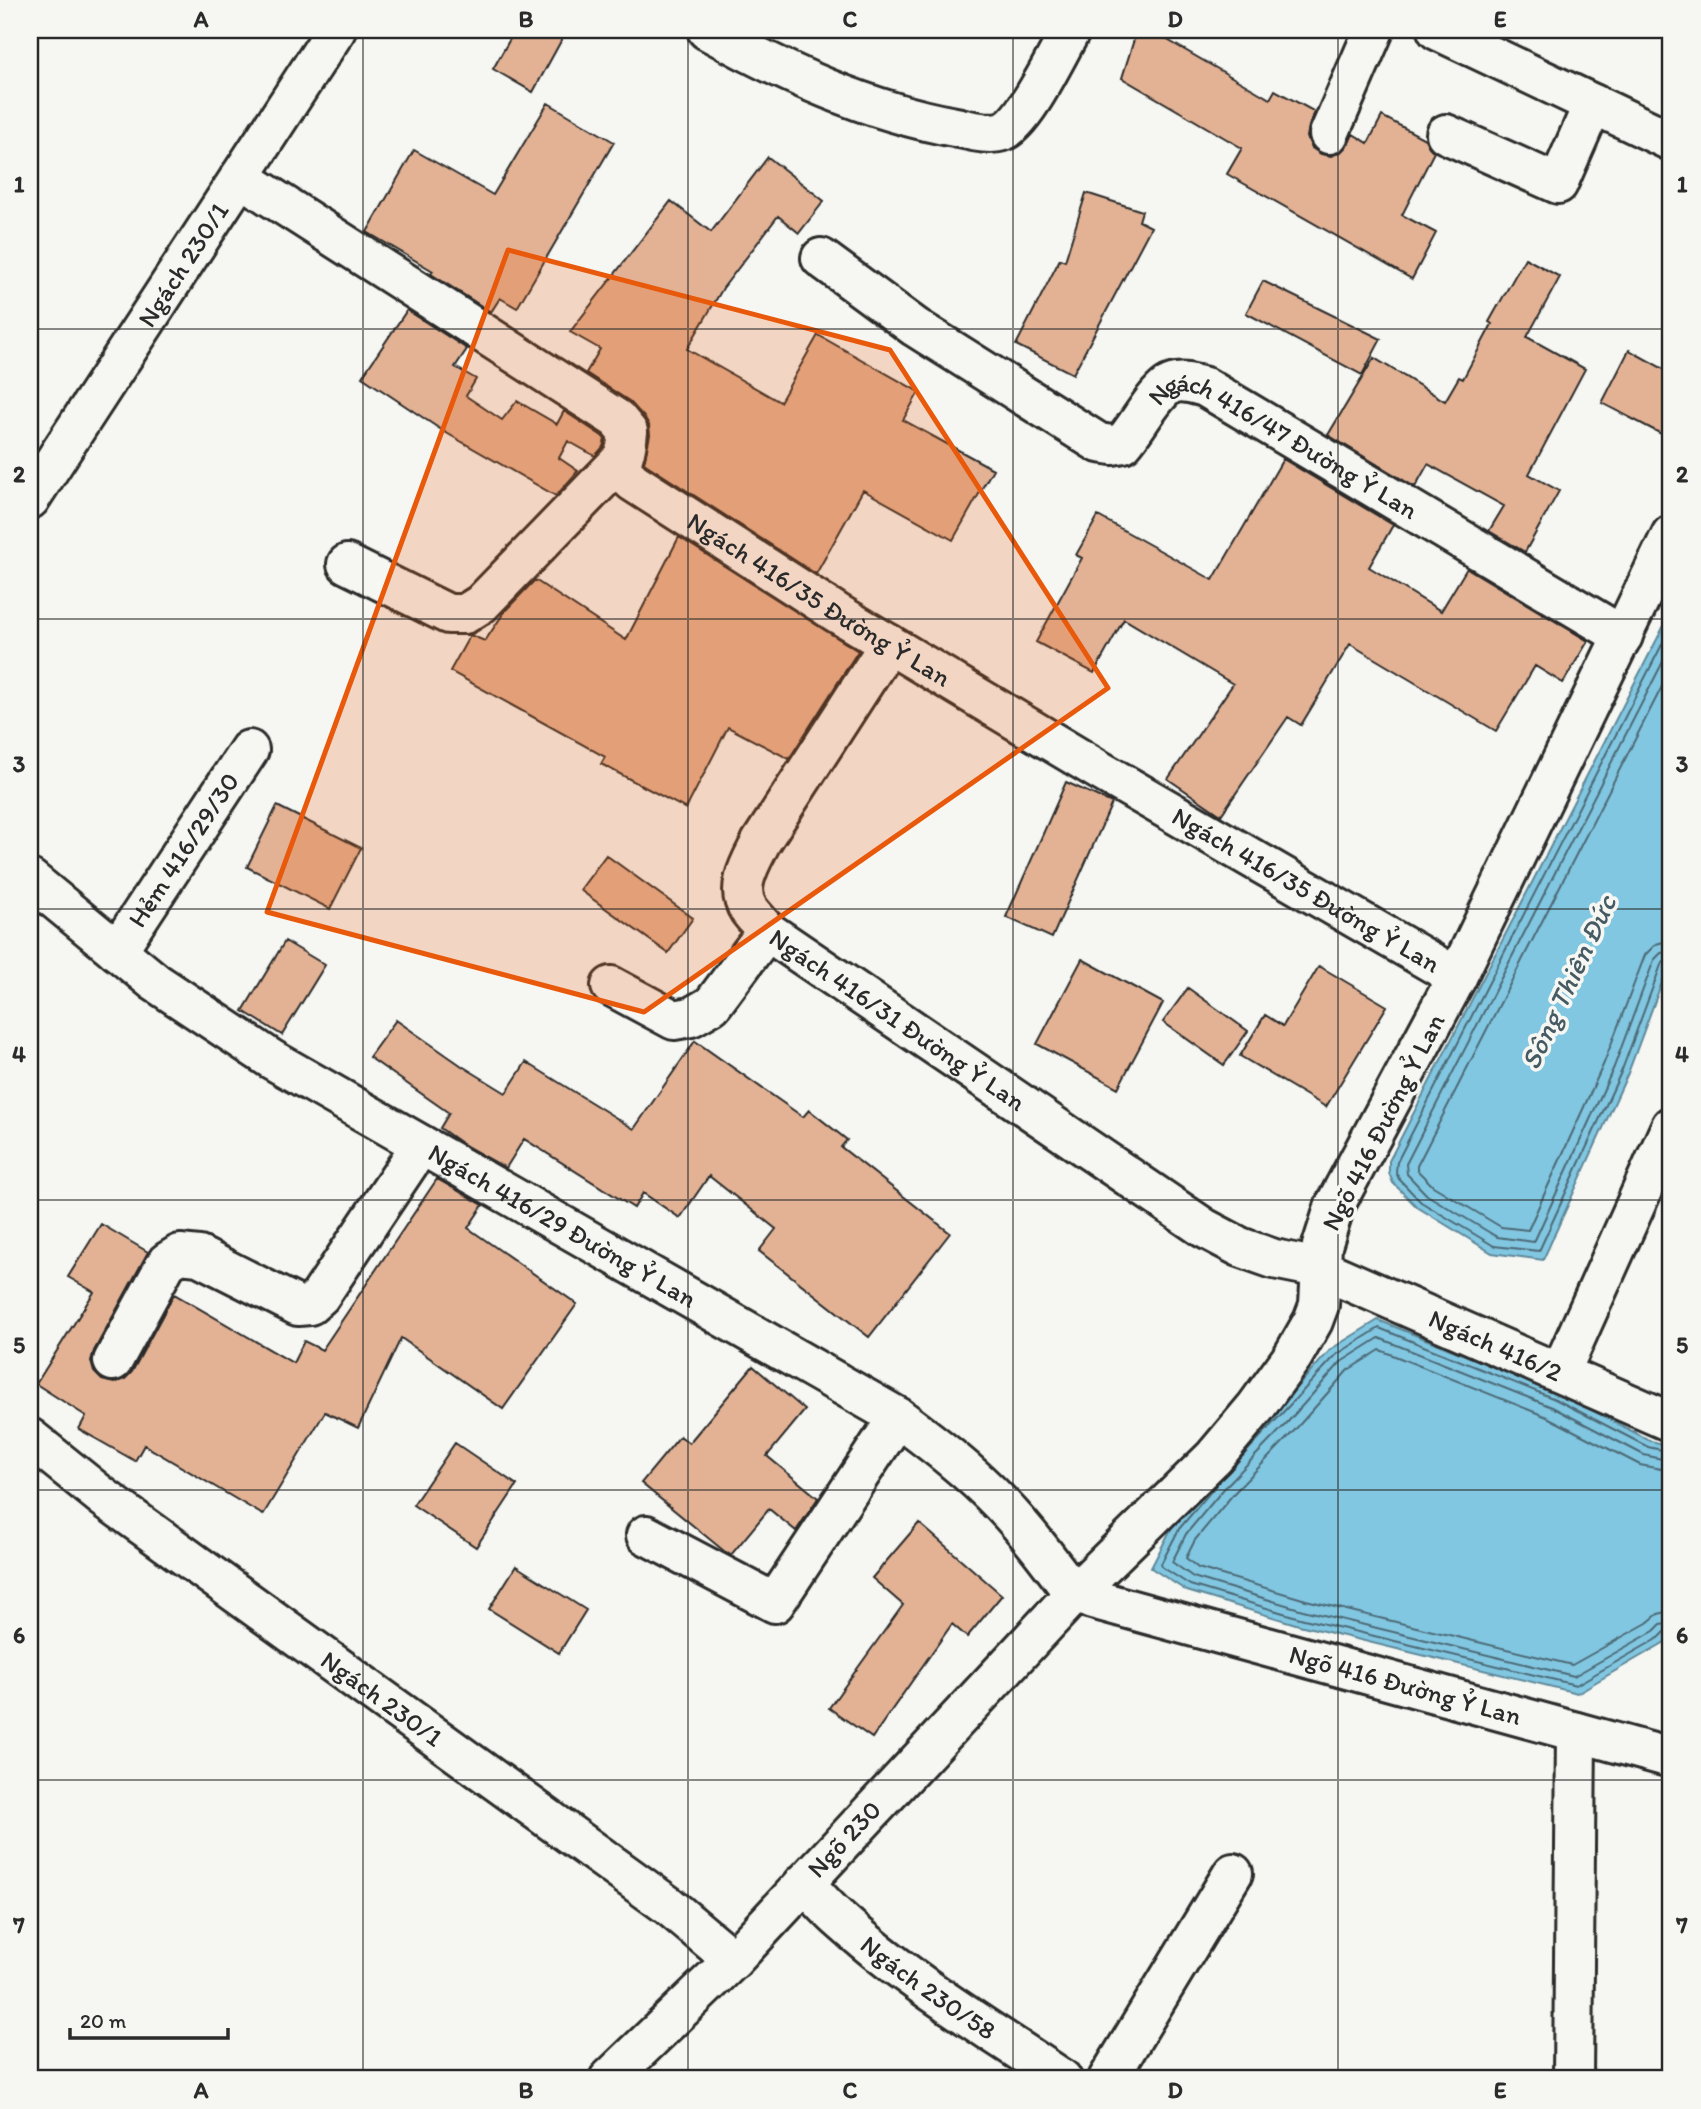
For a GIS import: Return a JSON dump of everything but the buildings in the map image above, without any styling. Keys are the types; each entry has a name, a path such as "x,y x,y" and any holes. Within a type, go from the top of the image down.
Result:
{"street":[{"name":"Ngách 230/1","path":"30,499 336,30"},
{"path":"707,30 750,54 836,94 928,122 986,133 1002,131 1015,123 1071,30"},
{"path":"1329,134 1374,30"},
{"path":"1437,30 1671,141"},
{"path":"1446,134 1558,184 1593,104"},
{"path":"240,177 617,419 628,432 626,449 620,461 481,604 465,614 448,614 347,564"},
{"name":"Ngách 416/47 Đường Ỷ Lan","path":"821,258 915,327 1099,443 1123,443 1169,385 1189,382 1205,387 1623,636"},
{"name":"Ngách 416/35 Đường Ỷ Lan","path":"620,461 622,472 633,482 825,606 1099,770 1457,978"},
{"name":"Ngõ 416 Đường Ỷ Lan","path":"1074,1594 1214,1457 1256,1407 1293,1356 1319,1305 1322,1247 1335,1205 1457,978 1671,535"},
{"name":"Ngách 416/31 Đường Ỷ Lan","path":"889,644 761,842 746,872 742,894 748,909 767,931 1204,1228 1240,1247 1274,1259 1320,1268"},
{"name":"Hẻm 416/29/30","path":"117,951 249,750"},
{"name":"Ngách 416/29 Đường Ỷ Lan","path":"33,890 155,982 271,1059 898,1417 945,1452 1001,1503 1027,1532 1074,1594"},
{"path":"611,986 674,1020 691,1017 712,1004 767,931"},
{"path":"1560,1373 1671,1126"},
{"path":"113,1361 167,1262 180,1254 199,1256 298,1306 310,1305 320,1296 421,1145"},
{"name":"Ngách 416/2","path":"1320,1268 1671,1422"},
{"path":"646,1535 775,1603 898,1417"},
{"name":"Ngách 230/1","path":"30,1438 114,1505 669,1906 733,1959"},
{"name":"Ngõ 416 Đường Ỷ Lan","path":"1074,1594 1671,1758"},
{"name":"Ngõ 230","path":"609,2079 733,1959 1074,1594"},
{"path":"1573,2079 1576,1732"},
{"path":"1108,2079 1233,1873"},
{"name":"Ngách 230/58","path":"804,1883 837,1917 912,1977 1062,2079"}],"highlighted area":[{"path":"508,250 890,350 1108,688 644,1012 267,912"}],"water":[{"name":"Sông Thiên Đức","path":"1671,612 1671,958 1628,1073 1543,1260 1492,1253 1417,1207 1393,1183 1389,1173 1389,1161"},
{"path":"1378,1320 1559,1393 1651,1441 1671,1446 1671,1634 1665,1642 1577,1693 1299,1625 1187,1591 1151,1568 1173,1525 1215,1475 1331,1349"}]}
